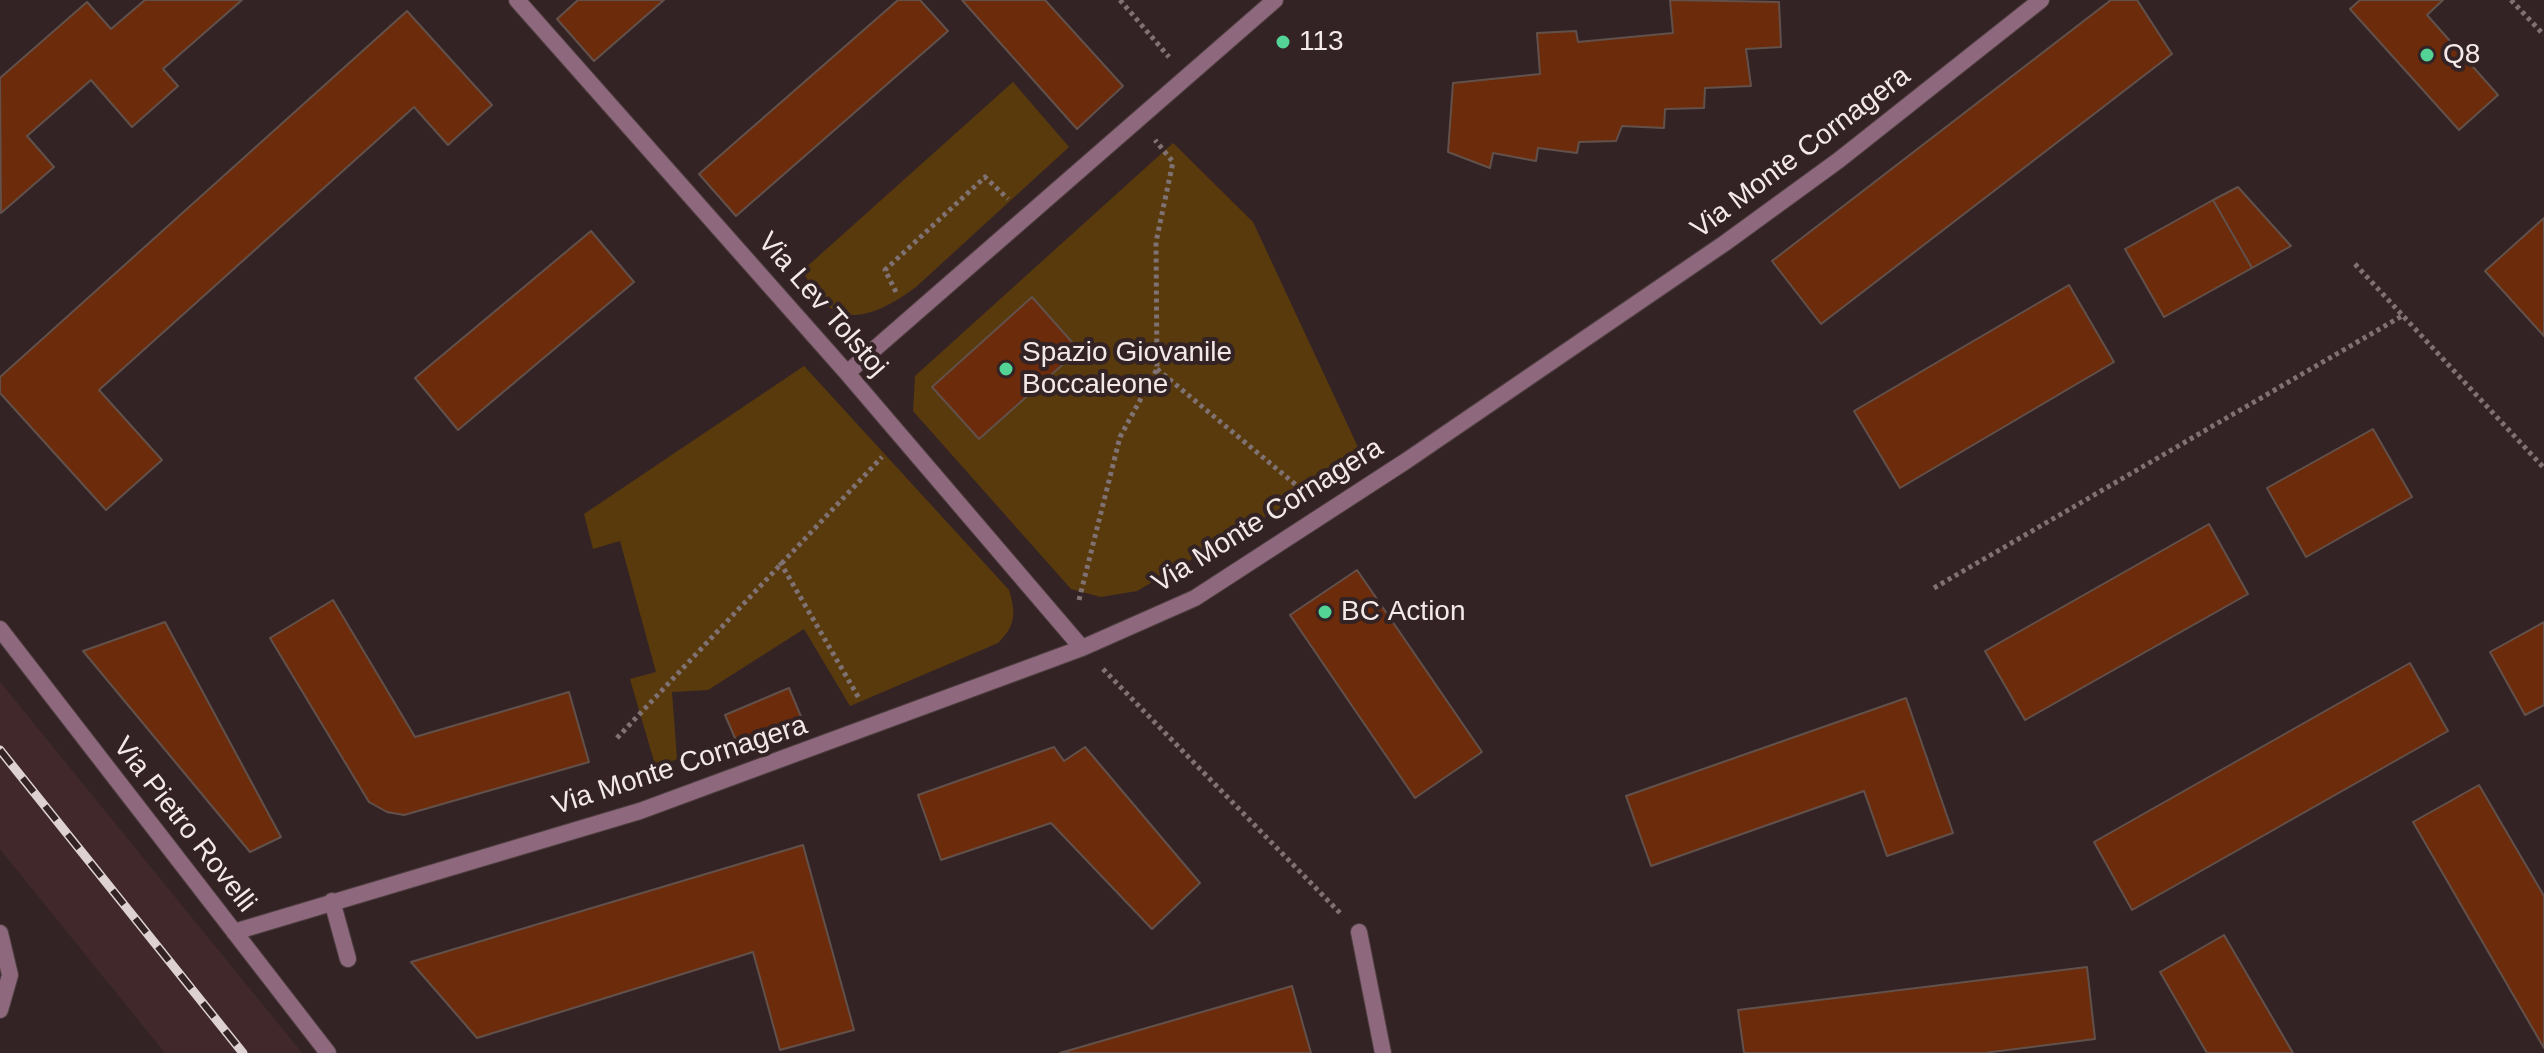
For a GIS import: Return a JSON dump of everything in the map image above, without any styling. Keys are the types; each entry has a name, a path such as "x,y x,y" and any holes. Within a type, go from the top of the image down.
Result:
{"street":[{"name":"Via Lev Tolstoj","path":"517,0 847,373 1082,648"},
{"path":"847,373 1275,0"},
{"name":"Via Monte Cornagera","path":"234,932 258,928 332,901 640,811 876,727 1082,648 1195,598 1329,512 1725,243 1839,160 2041,0"},
{"name":"Via Pietro Rovelli","path":"0,629 328,1053"},
{"path":"332,901 348,959"},
{"path":"1359,932 1383,1053"},
{"path":"0,933 10,975 0,1010"}],"path":[{"path":"1120,0 1186,77"},
{"path":"2511,0 2544,35"},
{"path":"1071,593 1081,602 1120,437 1157,369 1156,242 1173,162 1137,119"},
{"path":"910,318 885,270 985,177 1027,216"},
{"path":"2355,264 2544,468"},
{"path":"1934,588 2402,316"},
{"path":"1157,369 1329,512"},
{"path":"617,738 780,562 902,437"},
{"path":"780,562 876,727"},
{"path":"1082,648 1359,932"}],"shaded area":[{"path":"1013,82 1069,147 906,294 884,307 859,315 835,311 824,303 802,271"},
{"path":"1173,143 1253,222 1364,460 1137,591 1101,597 1071,589 913,411 915,376"},
{"path":"804,366 1009,590 1013,606 1011,625 998,643 850,706 804,629 708,690 672,692 677,759 656,768 630,679 656,672 620,541 593,549 584,514"},
{"path":"0,682 302,1053 165,1053 0,849"}],"building":[{"path":"145,0 242,0 163,69 178,86 132,127 91,80 27,136 54,167 1,213 0,78 87,2 111,29"},
{"path":"578,0 664,0 594,61 557,19"},
{"path":"898,0 920,0 948,31 736,216 699,174"},
{"path":"962,0 1045,0 1123,86 1077,129"},
{"path":"1670,0 1779,2 1781,47 1746,49 1751,86 1705,88 1704,108 1665,109 1664,128 1622,126 1616,141 1579,142 1577,153 1538,148 1536,161 1493,153 1490,168 1448,152 1453,83 1540,74 1537,33 1576,31 1578,42 1673,33"},
{"path":"2111,0 2137,0 2172,54 1821,324 1772,261"},
{"name":"Q8","path":"2360,0 2443,0 2427,15 2498,95 2459,130 2350,9"},
{"path":"407,11 492,105 448,145 414,107 99,390 162,460 106,510 0,393 0,377"},
{"path":"2238,187 2291,246 2252,268 2213,200"},
{"path":"2213,200 2252,268 2164,317 2125,249"},
{"path":"2544,218 2544,336 2485,271"},
{"path":"591,231 634,282 458,430 415,378"},
{"path":"2069,285 2114,362 1900,488 1854,411"},
{"name":"Spazio Giovanile Boccaleone","path":"1032,297 1079,350 979,439 932,387"},
{"path":"2373,429 2412,497 2306,557 2267,488"},
{"path":"2209,524 2248,594 2025,720 1985,651"},
{"path":"1357,570 1482,752 1415,798 1290,615"},
{"path":"333,600 415,737 569,692 589,762 404,815 387,812 369,802 270,638"},
{"path":"165,622 281,837 250,852 83,651"},
{"path":"2544,622 2544,705 2525,715 2490,652"},
{"path":"2410,663 2448,731 2132,910 2094,842"},
{"path":"789,688 802,719 738,745 725,715"},
{"path":"1906,698 1953,833 1887,856 1864,791 1651,866 1626,796"},
{"path":"1054,747 1064,761 1085,747 1200,883 1152,929 1051,823 941,860 918,795"},
{"path":"2479,785 2544,896 2544,1048 2413,822"},
{"path":"803,845 854,1030 780,1050 753,952 477,1038 411,962"},
{"path":"2224,935 2293,1053 2207,1053 2160,972"},
{"path":"2087,967 2095,1039 1984,1053 1744,1053 1738,1010"},
{"path":"1292,986 1311,1053 1060,1053"}],"railway":[{"path":"0,750 243,1053"}],"place":[{"name":"113","path":"1283,42"},
{"name":"Q8","path":"2427,55"},
{"name":"Spazio Giovanile Boccaleone","path":"1006,369"},
{"name":"BC Action","path":"1325,612"}]}
